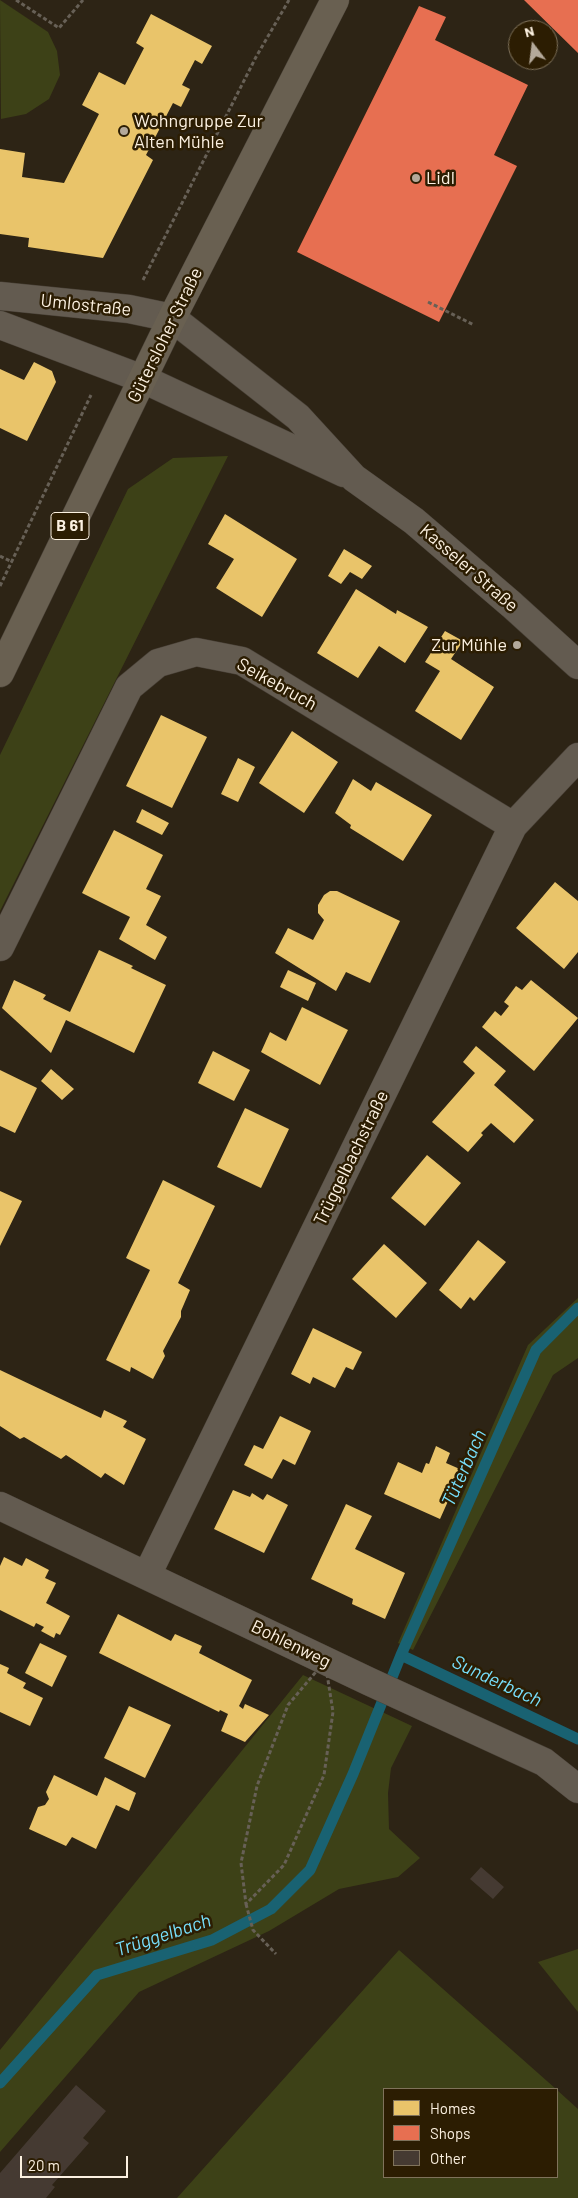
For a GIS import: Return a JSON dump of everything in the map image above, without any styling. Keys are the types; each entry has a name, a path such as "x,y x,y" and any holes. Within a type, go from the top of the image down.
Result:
{"main road":[{"name":"Gütersloher Straße","path":"0,673 172,318 335,0"}],"street":[{"name":"Umlostraße","path":"0,296 130,309 172,318"},
{"name":"Kasseler Straße","path":"172,318 298,416 354,478"},
{"path":"0,325 143,379"},
{"name":"Kasseler Straße","path":"143,379 354,478 414,521 512,605 578,665"},
{"name":"Seikebruch","path":"0,947 129,687 158,662 196,652 242,661 513,826"},
{"name":"Trüggelbachstraße","path":"147,1575 513,826 578,757"},
{"name":"Bohlenweg","path":"0,1506 325,1661 544,1762 578,1789"}],"path":[{"path":"16,0 59,28 83,0"},
{"path":"156,251 256,57 289,0"},
{"path":"428,302 474,325"},
{"path":"0,586 88,402"},
{"path":"0,556 12,562"},
{"path":"276,1954 253,1930 246,1904 241,1863 257,1786 288,1705 325,1661"},
{"path":"246,1904 284,1865 324,1775 333,1712 325,1661"}],"green space":[{"path":"0,0 48,32 57,51 60,75 49,99 26,114 1,119"},
{"path":"228,456 0,911 0,755 128,489 173,458"},
{"path":"578,1298 578,1358 553,1375 413,1650 398,1643 528,1345"},
{"path":"303,1675 412,1726 391,1768 388,1793 389,1829 420,1858 398,1877 339,1889 269,1931 139,1992 0,2152 0,2050"},
{"path":"578,1949 578,2012 538,1962"},
{"path":"399,1950 555,2088 383,2088 383,2178 558,2178 558,2091 578,2109 578,2198 177,2198"}],"building: Homes":[{"name":"Wohngruppe Zur Alten Mühle","path":"151,14 212,46 202,64 195,60 182,85 190,89 181,107 173,103 146,155 153,160 103,258 28,247 29,238 0,234 0,149 25,153 22,177 64,183 99,114 82,105 99,72 125,85 144,48 136,43"},
{"path":"34,362 52,371 56,382 27,441 0,428 0,369 24,380"},
{"path":"225,514 297,559 262,617 216,588 234,559 208,544"},
{"path":"344,549 372,566 362,579 350,572 341,584 328,576"},
{"path":"356,589 396,614 397,610 428,627 405,663 379,646 358,678 317,653"},
{"path":"445,631 463,641 451,659 494,687 461,740 415,711 440,671 425,662"},
{"path":"161,715 207,737 172,808 126,786"},
{"path":"292,731 338,762 304,813 259,783"},
{"path":"238,758 255,767 238,802 221,794"},
{"path":"353,779 371,791 376,782 432,815 403,861 350,828 351,825 335,813"},
{"path":"142,809 169,823 162,835 136,822"},
{"path":"114,830 163,855 146,889 161,896 146,925 167,937 155,960 119,939 130,917 82,893"},
{"path":"555,882 578,901 578,952 564,969 516,928"},
{"path":"330,891 337,891 400,921 370,983 346,972 336,991 275,953 288,928 313,940 324,920 318,913 318,905 324,895"},
{"path":"99,950 133,966 131,968 166,985 134,1053 66,1020 51,1053 2,1008 14,980 46,995 43,999 70,1012"},
{"path":"288,970 316,983 308,1001 280,987"},
{"path":"531,980 578,1018 534,1071 482,1027 495,1011 501,1016 509,1006 504,1002 516,986 522,990"},
{"path":"302,1007 348,1030 320,1085 261,1052 270,1032 286,1041"},
{"path":"476,1046 506,1071 494,1085 534,1120 514,1143 491,1123 481,1133 483,1135 468,1152 432,1122 475,1073 463,1062"},
{"path":"213,1051 250,1070 234,1101 198,1083"},
{"path":"51,1069 74,1089 62,1100 41,1081"},
{"path":"0,1070 37,1088 15,1133 0,1126"},
{"path":"245,1108 289,1129 261,1188 217,1167"},
{"path":"427,1155 461,1183 425,1226 391,1198"},
{"path":"163,1180 215,1206 178,1283 190,1290 181,1311 181,1317 163,1351 165,1356 153,1379 131,1367 130,1372 106,1360 150,1270 126,1258"},
{"path":"0,1191 22,1201 0,1246"},
{"path":"478,1240 506,1262 474,1301 470,1297 461,1309 439,1290"},
{"path":"384,1244 427,1283 396,1318 352,1279"},
{"path":"313,1328 362,1352 353,1370 346,1367 335,1388 313,1377 310,1384 291,1374"},
{"path":"0,1370 101,1418 104,1410 127,1421 123,1427 146,1439 124,1485 105,1473 101,1478 66,1455 61,1459 24,1437 20,1439 0,1426"},
{"path":"280,1416 311,1431 295,1465 283,1459 272,1479 244,1465 254,1445 263,1449"},
{"path":"436,1446 450,1453 446,1463 462,1470 440,1519 384,1494 398,1462 422,1473 426,1463 429,1464"},
{"path":"233,1490 250,1497 252,1493 263,1500 267,1494 288,1505 264,1553 214,1529"},
{"path":"346,1504 372,1516 355,1549 405,1573 385,1619 352,1604 353,1599 311,1579"},
{"path":"4,1557 22,1566 26,1558 49,1570 45,1578 56,1583 46,1603 70,1616 60,1635 56,1633 54,1638 41,1631 44,1627 36,1623 34,1627 0,1610 0,1566"},
{"path":"118,1614 171,1641 175,1634 202,1646 199,1653 252,1680 239,1706 243,1709 245,1704 269,1715 245,1742 221,1731 228,1714 220,1710 219,1712 99,1653"},
{"path":"40,1643 67,1656 52,1687 25,1673"},
{"path":"0,1664 9,1668 7,1673 26,1683 23,1688 43,1698 30,1726 0,1712"},
{"path":"129,1706 171,1725 145,1778 104,1758"},
{"path":"54,1775 97,1796 105,1777 136,1793 129,1811 116,1805 96,1849 72,1837 66,1846 29,1829 38,1807 45,1805 49,1799 46,1792"}],"building: Shops":[{"path":"524,0 578,0 578,53 558,33 558,20 544,20"},
{"path":"419,6 446,17 435,40 528,85 494,155 517,166 439,322 297,252"}],"building: Other":[{"path":"481,1867 504,1887 493,1899 470,1879"},
{"path":"76,2085 106,2111 83,2138 89,2143 52,2185 55,2187 46,2198 0,2198 0,2173"}],"waterway":[{"name":"Trüggelbach","path":"0,2083 97,1975 212,1940 271,1909 310,1870 353,1774 401,1655 536,1350 578,1308"},
{"name":"Sunderbach","path":"401,1655 578,1739"}],"place":[{"name":"Wohngruppe Zur Alten Mühle","path":"124,131"},
{"name":"Lidl","path":"416,178"},
{"name":"Zur Mühle","path":"517,645"}],"water label":[{"name":"Tüterbach","path":"464,1468"}]}
